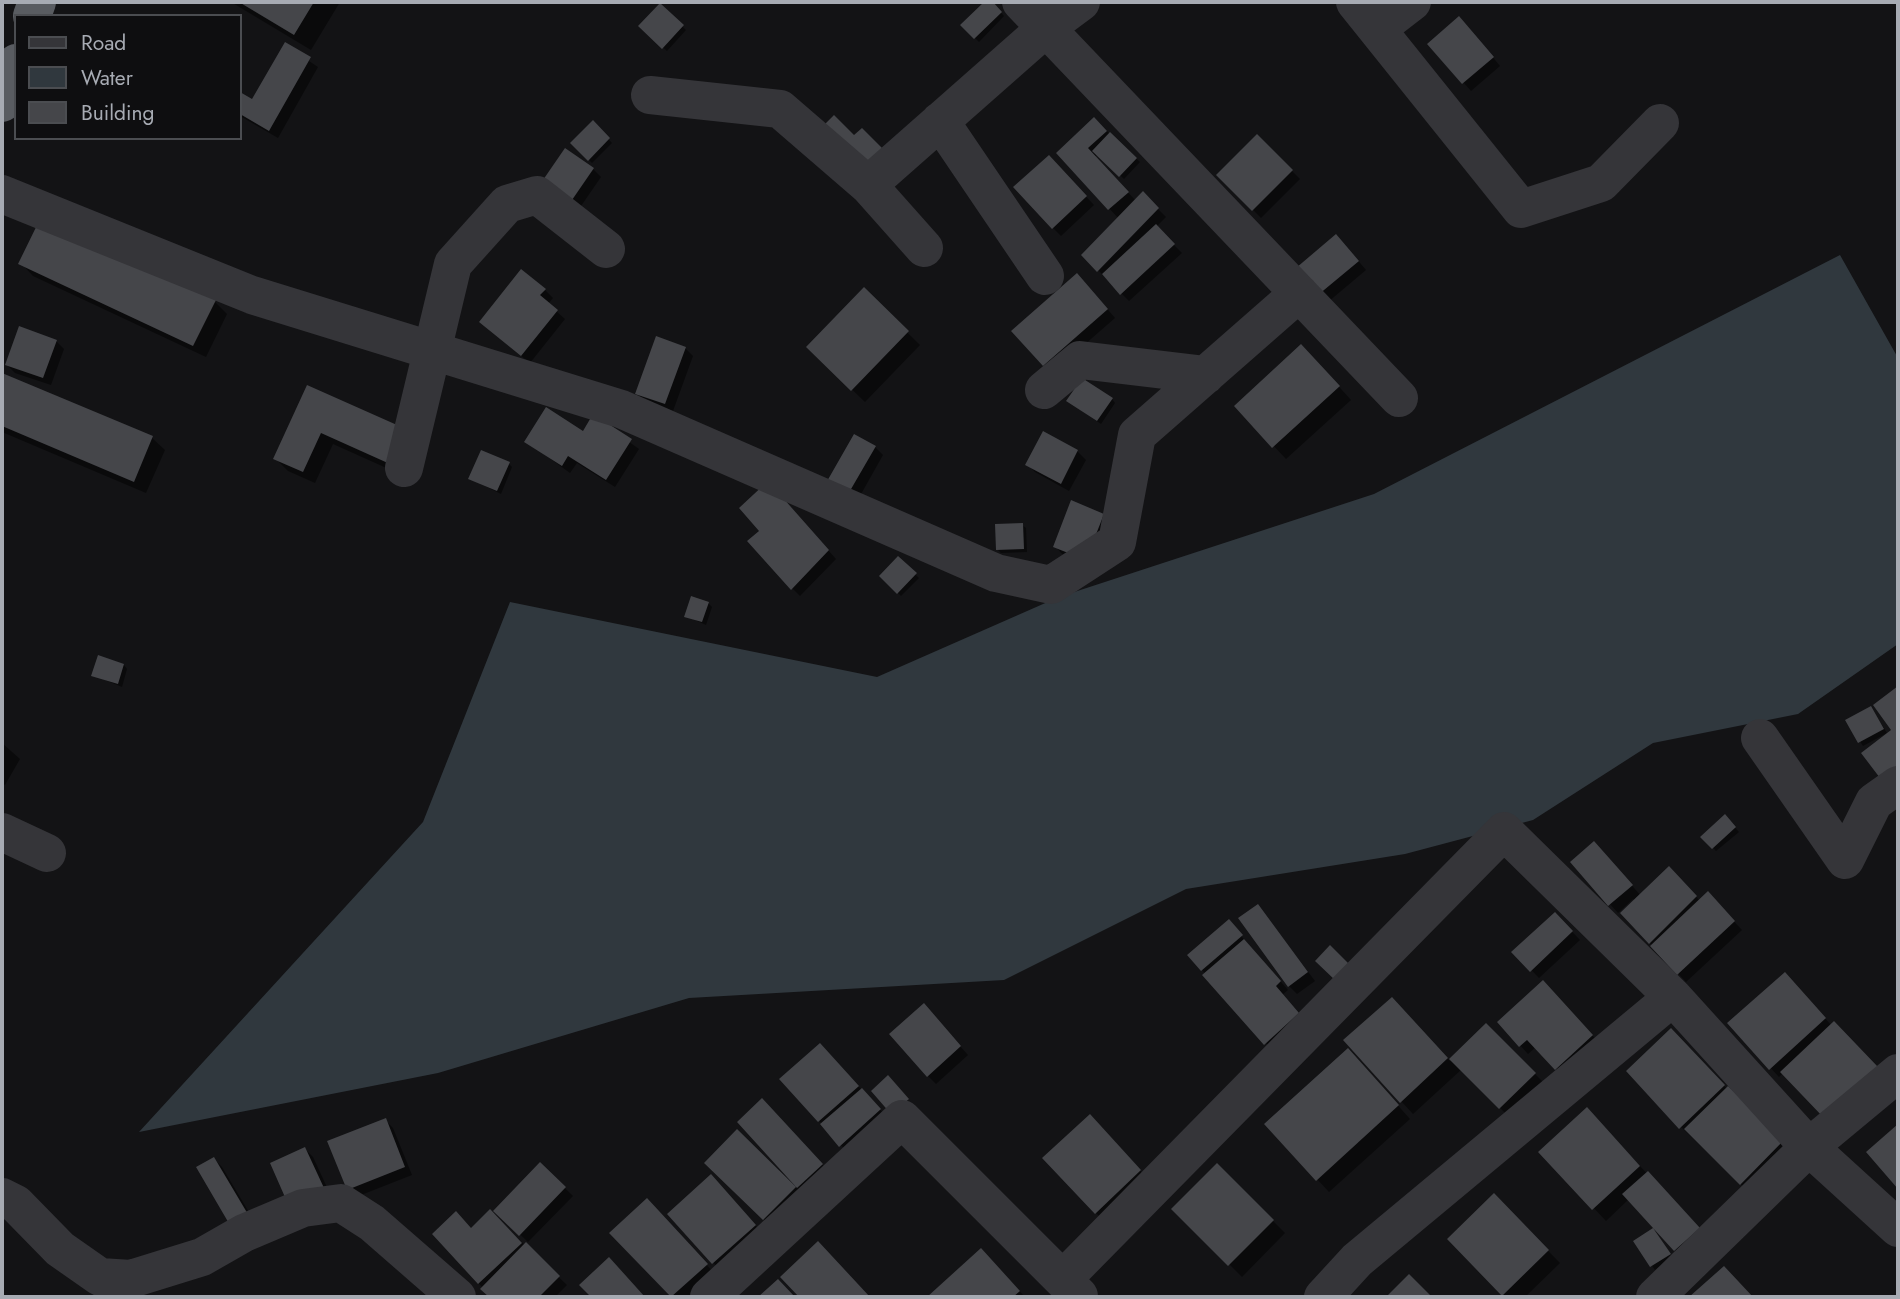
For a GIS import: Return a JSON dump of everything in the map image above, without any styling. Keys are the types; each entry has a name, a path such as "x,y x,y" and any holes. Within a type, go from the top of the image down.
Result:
{"highway":[{"path":"2,103 14,70"}],"street":[{"path":"868,185 940,121 1034,15 1081,2"},
{"path":"1412,2 1366,15 1521,209 1601,183 1660,123"},
{"path":"1034,15 1399,398"},
{"path":"650,95 780,109 868,185 923,248"},
{"path":"940,121 1045,276"},
{"path":"2,194 252,295 621,410 996,573 1051,585 1117,542 1137,435 1299,293"},
{"path":"404,468 453,264 508,204 537,195 606,249"},
{"path":"1044,390 1080,360 1206,375"},
{"path":"1760,738 1845,860 1874,802 1898,785"},
{"path":"709,1297 902,1119 1072,1288 1504,831 1673,997 1809,1147 1898,1228"},
{"path":"2,832 47,853"},
{"path":"1323,1297 1357,1260 1673,997"},
{"path":"1655,1297 1809,1147 1898,1073"},
{"path":"2,1197 16,1204 60,1249 100,1277 131,1279 202,1257 244,1233 303,1208 341,1203 372,1223 457,1297"}],"water":[{"path":"1840,255 1898,358 1898,644 1798,714 1653,743 1533,820 1405,854 1186,889 1004,980 689,998 438,1073 139,1132 423,822 510,602 877,677 1059,597 1374,494"}],"building":[{"path":"239,2 314,2 294,35"},
{"path":"984,2 993,2 1002,12 974,39 960,25"},
{"path":"660,3 684,25 662,49 638,26"},
{"path":"1459,16 1494,57 1462,84 1427,44"},
{"path":"285,42 311,57 269,131 242,115 242,93 252,99"},
{"path":"834,115 854,135 862,128 891,157 869,180 819,130"},
{"path":"1094,117 1107,131 1088,148 1129,192 1108,210 1056,153"},
{"path":"593,120 610,138 588,161 570,143"},
{"path":"1110,132 1137,158 1119,177 1092,151"},
{"path":"1257,134 1293,170 1252,211 1216,175"},
{"path":"565,148 594,168 572,200 543,180"},
{"path":"1049,155 1087,196 1052,229 1013,187"},
{"path":"1143,191 1159,208 1097,272 1081,255"},
{"path":"41,217 216,300 193,346 18,264"},
{"path":"1156,224 1175,244 1120,295 1102,274"},
{"path":"1336,234 1359,261 1318,295 1296,268"},
{"path":"521,269 546,289 540,295 558,310 521,356 479,322"},
{"path":"1077,273 1108,309 1043,366 1011,331"},
{"path":"864,287 909,331 851,391 806,347"},
{"path":"19,326 57,340 43,378 5,365"},
{"path":"656,336 686,347 665,404 635,394"},
{"path":"1301,344 1340,386 1272,448 1234,406"},
{"path":"2,373 153,436 134,482 2,426"},
{"path":"1082,378 1113,398 1097,421 1066,401"},
{"path":"307,385 406,429 390,464 321,433 303,472 273,459"},
{"path":"546,407 583,431 593,414 632,439 606,480 568,456 562,466 524,442"},
{"path":"1043,431 1078,450 1061,484 1025,465"},
{"path":"854,434 876,446 847,496 826,483"},
{"path":"481,450 510,462 497,491 468,479"},
{"path":"768,481 829,550 791,590 747,541 759,531 739,508"},
{"path":"1071,500 1104,514 1086,560 1053,547"},
{"path":"1023,523 1024,549 996,550 995,524"},
{"path":"898,556 917,573 897,594 879,576"},
{"path":"691,596 709,602 702,622 684,617"},
{"path":"98,655 124,664 118,684 91,676"},
{"path":"1898,686 1898,765 1880,778 1861,753 1891,730 1873,705"},
{"path":"1871,706 1884,729 1858,743 1845,720"},
{"path":"1725,814 1736,827 1712,849 1700,837"},
{"path":"1594,841 1633,885 1608,906 1570,862"},
{"path":"1669,866 1697,896 1649,944 1620,913"},
{"path":"1708,891 1735,921 1677,975 1650,946"},
{"path":"1258,904 1308,972 1288,987 1238,918"},
{"path":"1555,912 1573,931 1530,972 1511,952"},
{"path":"1229,919 1243,935 1201,971 1187,955"},
{"path":"1244,939 1281,981 1276,986 1299,1013 1264,1045 1202,975"},
{"path":"1330,945 1351,966 1336,981 1315,961"},
{"path":"1785,972 1826,1018 1769,1070 1727,1023"},
{"path":"1543,980 1593,1035 1555,1070 1527,1040 1519,1047 1497,1022"},
{"path":"1392,997 1448,1058 1400,1103 1343,1040"},
{"path":"924,1003 961,1046 927,1077 889,1034"},
{"path":"1834,1021 1878,1067 1824,1118 1780,1072"},
{"path":"1486,1023 1536,1073 1499,1109 1449,1059"},
{"path":"1671,1028 1725,1085 1679,1129 1626,1071"},
{"path":"820,1043 859,1086 818,1122 779,1079"},
{"path":"1348,1048 1399,1105 1316,1181 1264,1124"},
{"path":"888,1075 909,1099 891,1114 871,1091"},
{"path":"1728,1086 1785,1139 1740,1185 1684,1129"},
{"path":"862,1088 881,1109 839,1147 820,1124"},
{"path":"762,1098 823,1164 797,1188 737,1122"},
{"path":"1587,1107 1640,1166 1592,1210 1538,1152"},
{"path":"1090,1114 1141,1170 1095,1214 1042,1158"},
{"path":"386,1118 405,1167 347,1190 327,1141"},
{"path":"1898,1124 1898,1189 1866,1152"},
{"path":"737,1129 796,1187 763,1220 704,1163"},
{"path":"305,1147 324,1188 288,1204 270,1163"},
{"path":"214,1157 252,1221 234,1232 196,1167"},
{"path":"540,1162 566,1187 519,1236 493,1211"},
{"path":"1217,1163 1274,1220 1228,1266 1171,1209"},
{"path":"1648,1171 1700,1228 1674,1251 1622,1194"},
{"path":"711,1174 756,1225 712,1264 667,1214"},
{"path":"1494,1193 1549,1250 1502,1296 1447,1239"},
{"path":"647,1198 708,1264 671,1297 609,1233"},
{"path":"490,1209 522,1243 478,1284 432,1234 456,1211 471,1228"},
{"path":"1653,1228 1671,1254 1650,1267 1633,1241"},
{"path":"818,1241 870,1297 799,1297 780,1277"},
{"path":"526,1242 560,1276 539,1297 489,1297 480,1289"},
{"path":"981,1248 1020,1291 1013,1297 927,1297"},
{"path":"609,1257 645,1297 591,1297 579,1285"},
{"path":"1724,1266 1753,1297 1689,1297"},
{"path":"1409,1274 1432,1297 1386,1297"},
{"path":"778,1279 795,1297 758,1297"}]}
